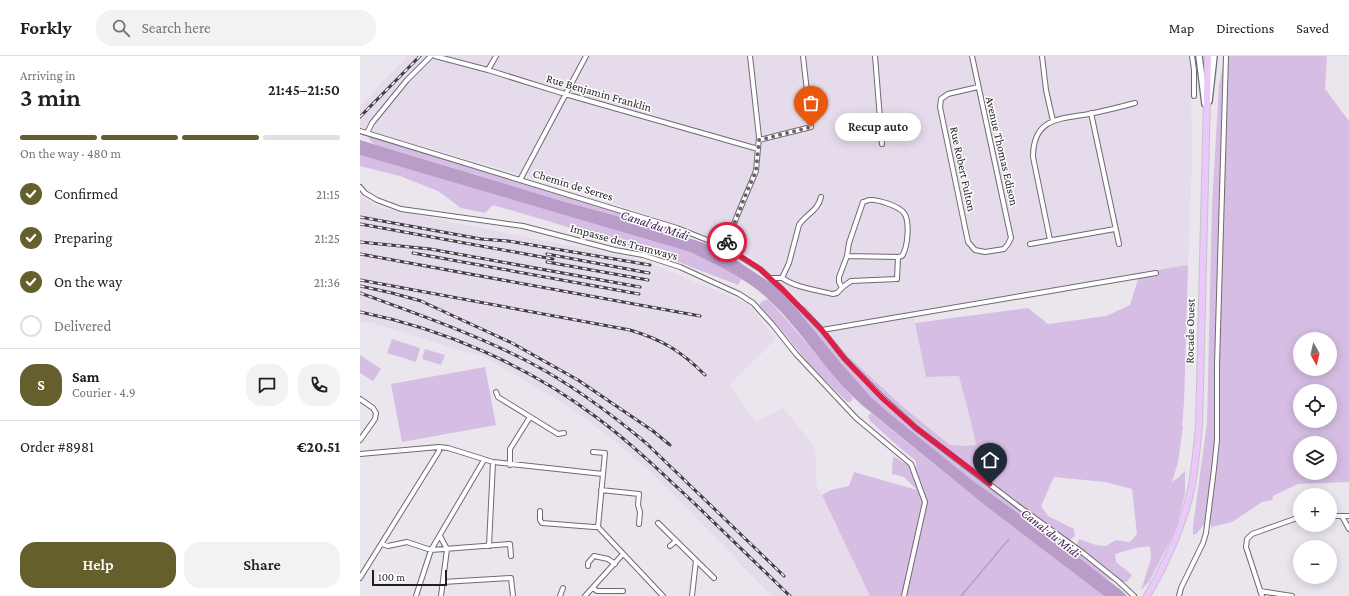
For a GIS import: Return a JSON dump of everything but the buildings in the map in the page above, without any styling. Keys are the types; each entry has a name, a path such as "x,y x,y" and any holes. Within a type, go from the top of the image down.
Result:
{"main road":[{"path":"1199,56 1202,71 1202,89 1207,113"},
{"name":"Rocade Ouest","path":"1147,596 1159,576 1181,524 1192,486 1196,456 1200,402 1208,56"},
{"path":"1207,113 1214,56"}],"street":[{"path":"367,133 372,123 402,86 431,56"},
{"name":"Rue Benjamin Franklin","path":"435,56 488,70 758,149"},
{"path":"488,70 496,56"},
{"path":"520,180 586,56"},
{"path":"725,246 756,171 759,140 750,56"},
{"path":"759,140 811,127 803,56"},
{"path":"875,56 882,144"},
{"name":"Avenue Thomas Edison","path":"972,56 1011,238 1004,249"},
{"path":"1042,56 1046,90 1053,120"},
{"path":"1192,56 1194,70 1194,96"},
{"path":"1179,596 1181,588 1203,543 1206,533 1214,469 1226,56"},
{"name":"Rue Robert Fulton","path":"978,87 948,94 941,99 940,107 968,242 975,250 985,252 1004,249"},
{"path":"1050,240 1033,157 1033,147 1038,133 1045,125 1053,120 1091,114 1135,103"},
{"path":"1091,114 1119,244"},
{"name":"Chemin de Serres","path":"360,131 677,228 725,246 760,269 770,278 822,330 844,358 882,398 916,428 1031,516 1083,553 1118,580 1134,596"},
{"name":"Impasse des Tramways","path":"360,187 365,193 377,200 401,209 523,226 615,250 643,255 680,267 739,294 753,303 796,354 856,418 911,464 925,502 904,596"},
{"path":"782,278 799,225 817,208 821,197"},
{"path":"842,288 839,282 847,256 849,243 863,202 868,200 885,203 899,209 904,213 908,235 905,252 902,256 847,256"},
{"path":"1030,244 1116,229"},
{"path":"770,278 782,278 788,282 808,289 833,294 837,293 851,281 897,279 898,257"},
{"path":"822,330 1156,273"},
{"path":"496,392 498,397 558,434 564,433"},
{"path":"360,399 373,408 376,413 375,418 360,440"},
{"path":"512,465 510,449 530,417"},
{"path":"360,454 439,447 448,448 493,462 603,474"},
{"path":"360,578 440,451 439,447"},
{"path":"593,452 605,452 598,527"},
{"path":"416,596 431,550 484,460"},
{"path":"489,546 493,462"},
{"path":"601,490 639,494 639,524"},
{"path":"540,511 540,520 542,523 598,527 662,596"},
{"path":"1337,516 1349,516"},
{"path":"1342,516 1349,529"},
{"path":"1262,596 1246,547 1248,539 1252,534 1293,519"},
{"path":"658,523 714,578"},
{"path":"440,536 447,549 441,596"},
{"path":"670,546 676,541"},
{"path":"382,544 388,546 407,542 431,550 510,544 511,556"},
{"path":"585,596 623,554"},
{"path":"588,566 588,563 594,556 608,559 615,564"},
{"path":"692,596 696,560"},
{"path":"443,582 511,578 513,596"},
{"path":"560,596 563,588"},
{"path":"593,588 597,591 623,591"},
{"path":"1260,591 1292,596"}],"shaded area":[{"path":"407,56 1194,56 1191,79 1192,160 1188,265 913,311 926,377 959,376 976,445 949,448 885,397 796,296 747,254 722,241 584,193 360,128 360,106"},
{"path":"1225,56 1327,56 1325,89 1349,121 1349,482 1298,484 1273,496 1272,500 1262,502 1232,522 1211,527 1211,524 1204,524 1197,533 1193,535 1207,423 1212,205 1219,85"},
{"path":"368,136 666,226 670,229 668,231 562,201 374,144"},
{"path":"360,140 562,201 635,221 707,244 724,252 774,285 795,307 871,397 889,413 972,480 1064,546 1127,596 1104,596 982,503 862,405 837,379 779,310 766,297 739,277 690,252 360,155"},
{"path":"360,155 690,252 741,279 738,285 673,260 493,205 485,213 461,208 438,191 400,176 360,166"},
{"path":"360,196 381,208 632,258 662,268 748,304 776,339 729,385 756,422 783,408 815,447 817,488 822,495 870,596 772,596 660,481 616,442 575,411 486,358 372,323 360,322"},
{"path":"1188,265 1183,427 1178,462 1172,482 1185,471 1185,494 1176,529 1149,582 1141,590 1151,559 1150,546 1115,554 1116,562 1132,575 1127,582 1112,581 1106,578 1075,555 1075,550 1079,539 1096,545 1106,546 1116,540 1130,542 1137,534 1132,489 1105,482 1054,477 1041,506 1048,516 1074,529 1075,536 1067,543 1045,525 1027,519 972,480 889,413 871,397 795,307 800,305 805,306 849,357 903,407 950,445 976,445 959,376 926,377 915,323 1028,308 1048,324 1106,316 1130,305 1140,273"},
{"path":"768,299 853,398 851,402 847,402 814,369 759,305 762,301"},
{"path":"392,339 420,348 416,362 387,353"},
{"path":"425,349 445,355 441,365 422,359"},
{"path":"360,355 381,369 373,381 360,373"},
{"path":"485,367 496,425 402,442 391,384"},
{"path":"871,413 982,503 1104,596 870,596 822,495 831,490 849,486 854,472 917,490 904,477 892,474 893,456 904,463 916,467 916,461 870,421 868,416"}],"waterway":[{"path":"961,596 1009,539"}],"railway":[{"path":"360,117 420,56"},
{"path":"360,217 481,239 508,241 650,265"},
{"path":"360,224 553,259"},
{"path":"360,242 430,249 640,287"},
{"path":"413,253 639,294"},
{"path":"360,254 700,316"},
{"path":"547,254 649,273"},
{"path":"547,262 648,280"},
{"path":"360,280 630,330 671,347 688,359 705,375"},
{"path":"360,286 421,301 512,343 578,380 653,431 670,445"},
{"path":"360,293 488,342 529,362 575,389 618,420 646,443 784,576"},
{"path":"360,312 423,328 484,351 542,381 569,398 622,437 646,458 790,596"}],"way so far":[{"path":"727,242 756,171 759,140 811,127"}],"place":[{"name":"Recup auto","path":"811,127"}],"route":[{"path":"727,242 725,246 760,269 782,289 822,330 844,358 882,398 916,428 990,484"}],"water label":[{"name":"Canal du Midi","path":"655,225"},
{"name":"Canal du Midi","path":"1051,533"}]}
